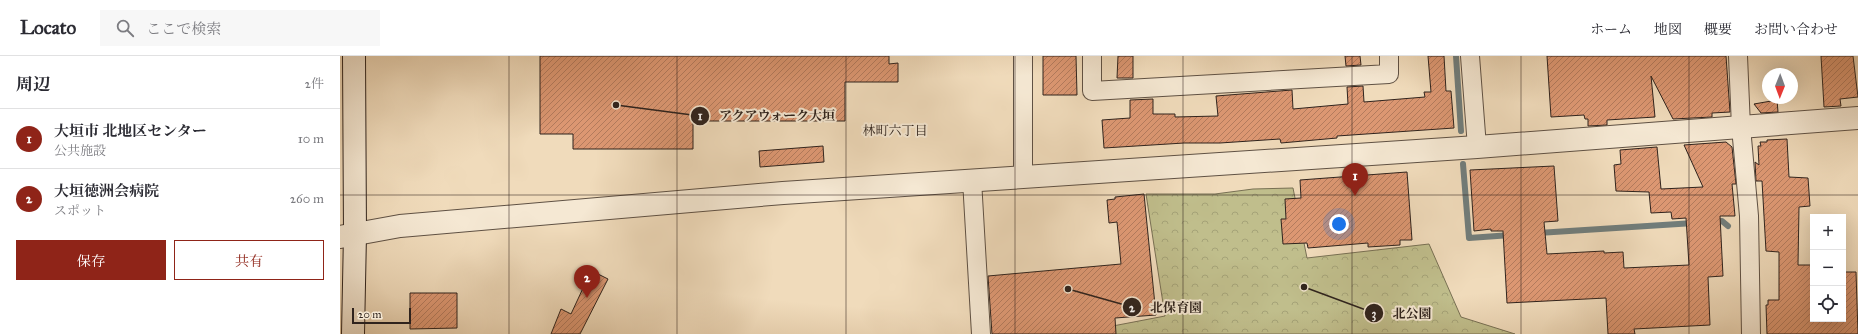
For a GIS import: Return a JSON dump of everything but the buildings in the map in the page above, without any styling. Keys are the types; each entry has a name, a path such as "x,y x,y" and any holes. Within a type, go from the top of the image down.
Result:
{"street":[{"path":"353,334 347,235 354,56"},
{"path":"1023,56 1023,178"},
{"path":"1092,56 1092,91 1389,74 1389,56"},
{"path":"1470,56 1478,148"},
{"path":"1738,56 1741,127 1749,216 1751,334"},
{"path":"347,235 400,226 776,194 1478,148 1858,118"},
{"path":"972,180 981,334"}],"green space":[{"path":"1293,188 1307,258 1429,244 1461,317 1515,334 1071,334 1165,316 1146,194 1215,194 1253,189"}],"waterway":[{"path":"1456,56 1461,131"},
{"path":"1463,164 1469,238 1511,235"},
{"path":"1714,222 1722,221 1728,226"},
{"path":"1538,233 1694,223"}],"place":[{"name":"アクアウォーク大垣","path":"616,105"},
{"name":"大垣市 北地区センター","path":"1355,196"},
{"name":"北公園","path":"1304,287"},
{"name":"北保育園","path":"1068,289"},
{"name":"大垣徳洲会病院","path":"587,298"}],"district":[{"name":"林町六丁目","path":"895,130"}]}
